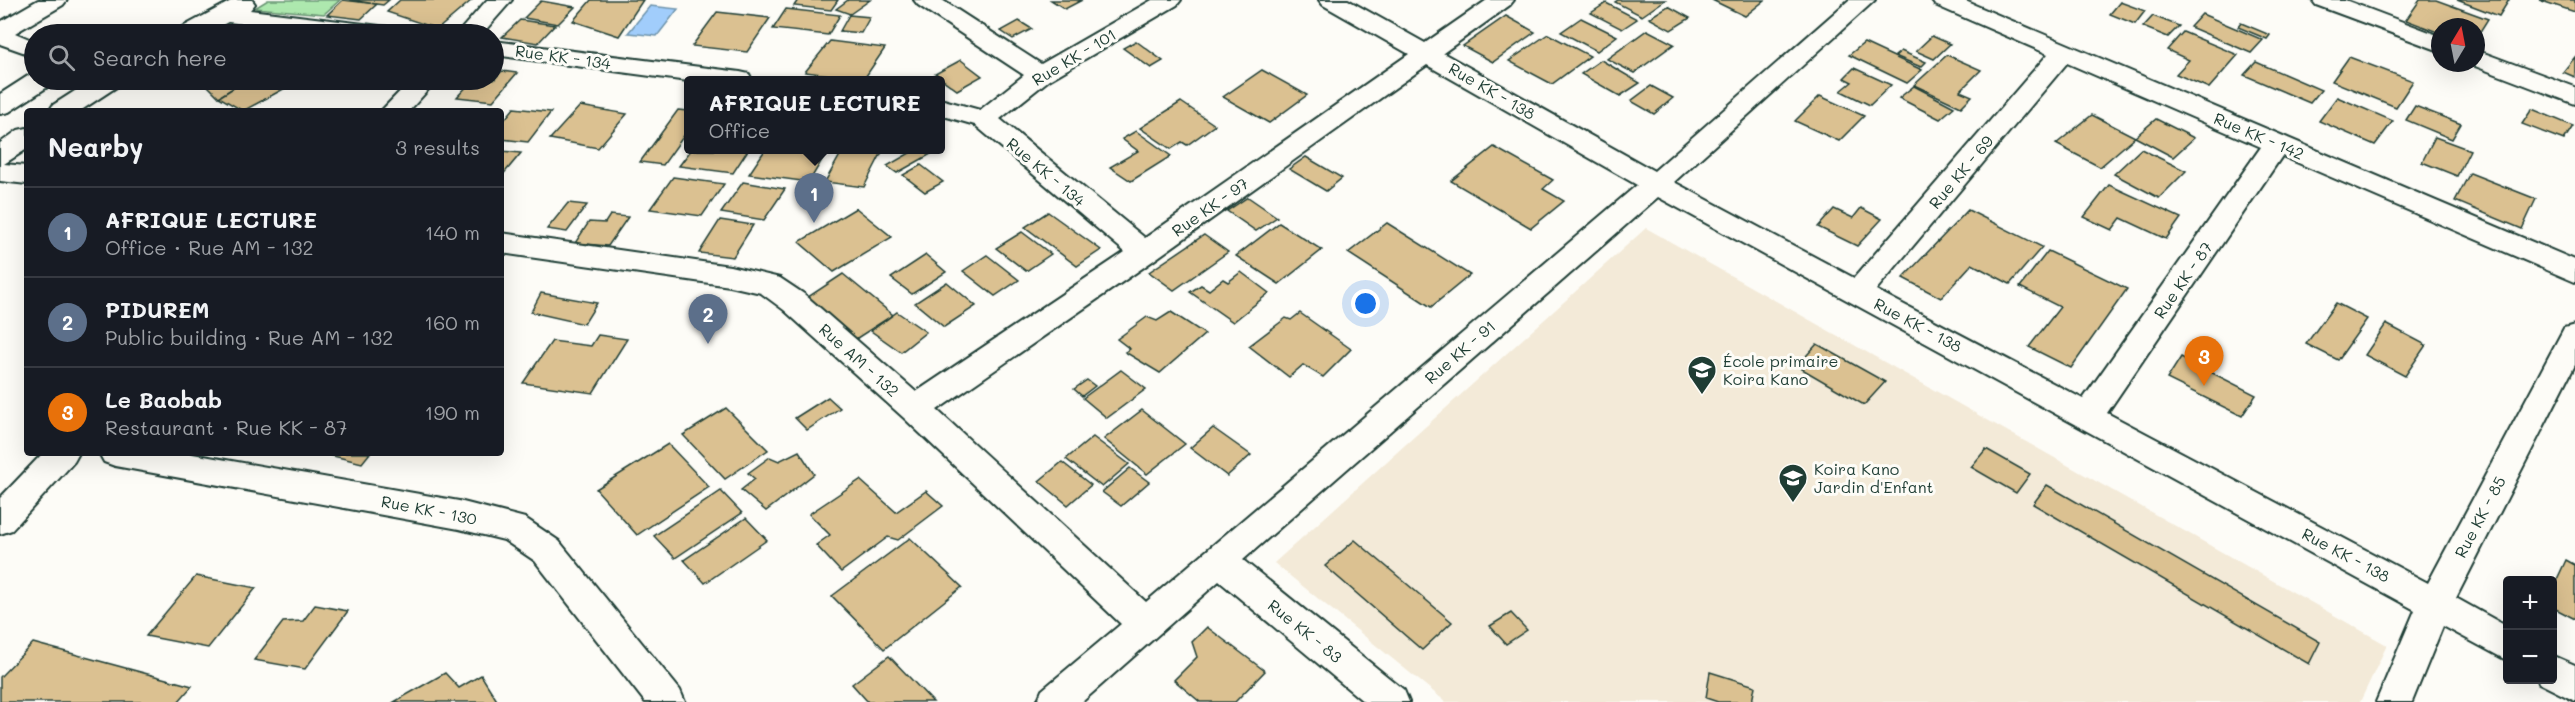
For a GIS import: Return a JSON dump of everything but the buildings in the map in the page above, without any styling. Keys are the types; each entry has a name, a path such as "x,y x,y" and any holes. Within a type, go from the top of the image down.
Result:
{"street":[{"path":"0,34 55,0"},
{"path":"206,24 251,0"},
{"path":"478,24 500,0"},
{"path":"926,0 1041,75"},
{"name":"Rue KK - 101","path":"984,119 1041,75 1168,0"},
{"name":"Rue KK - 138","path":"1331,0 1656,184 2503,642"},
{"name":"Rue KK - 97","path":"915,409 1144,253 1502,0"},
{"name":"Rue KK - 91","path":"1055,702 1656,184 1863,0"},
{"name":"Rue KK - 142","path":"1943,0 2575,272"},
{"path":"2324,0 2431,41"},
{"path":"224,14 306,24"},
{"path":"0,34 24,45"},
{"name":"Rue KK - 134","path":"504,49 703,76"},
{"name":"Rue KK - 69","path":"1858,292 2063,52"},
{"path":"2485,61 2575,96"},
{"path":"0,106 25,90"},
{"path":"67,108 94,90"},
{"path":"397,108 415,90"},
{"name":"Rue KK - 134","path":"945,108 984,119 1144,253"},
{"path":"0,156 24,138"},
{"name":"Rue KK - 87","path":"2088,416 2278,143"},
{"path":"0,172 24,176"},
{"name":"Rue AM - 132","path":"504,243 730,276 770,285 794,302 915,409 1145,624"},
{"name":"Rue KK - 85","path":"2394,702 2435,604 2575,336"},
{"path":"0,520 60,456"},
{"name":"Rue KK - 130","path":"132,456 459,515 513,528 547,551 667,702"},
{"name":"Rue KK - 83","path":"1218,560 1391,702"},
{"path":"2557,673 2575,684"}],"shaded area":[{"name":"École primaire Koira Kano","path":"1646,228 2387,645 2360,702 1446,702 1274,563"}],"green space":[{"path":"268,0 340,0 324,14 255,8"}],"water":[{"path":"650,6 678,9 657,36 628,33"}],"place":[{"name":"AFRIQUE LECTURE","path":"814,223"},
{"name":"PIDUREM","path":"708,344"},
{"name":"Le Baobab","path":"2204,386"},
{"name":"École primaire Koira Kano","path":"1702,396"},
{"name":"Koira Kano Jardin d'Enfant","path":"1793,504"}]}
